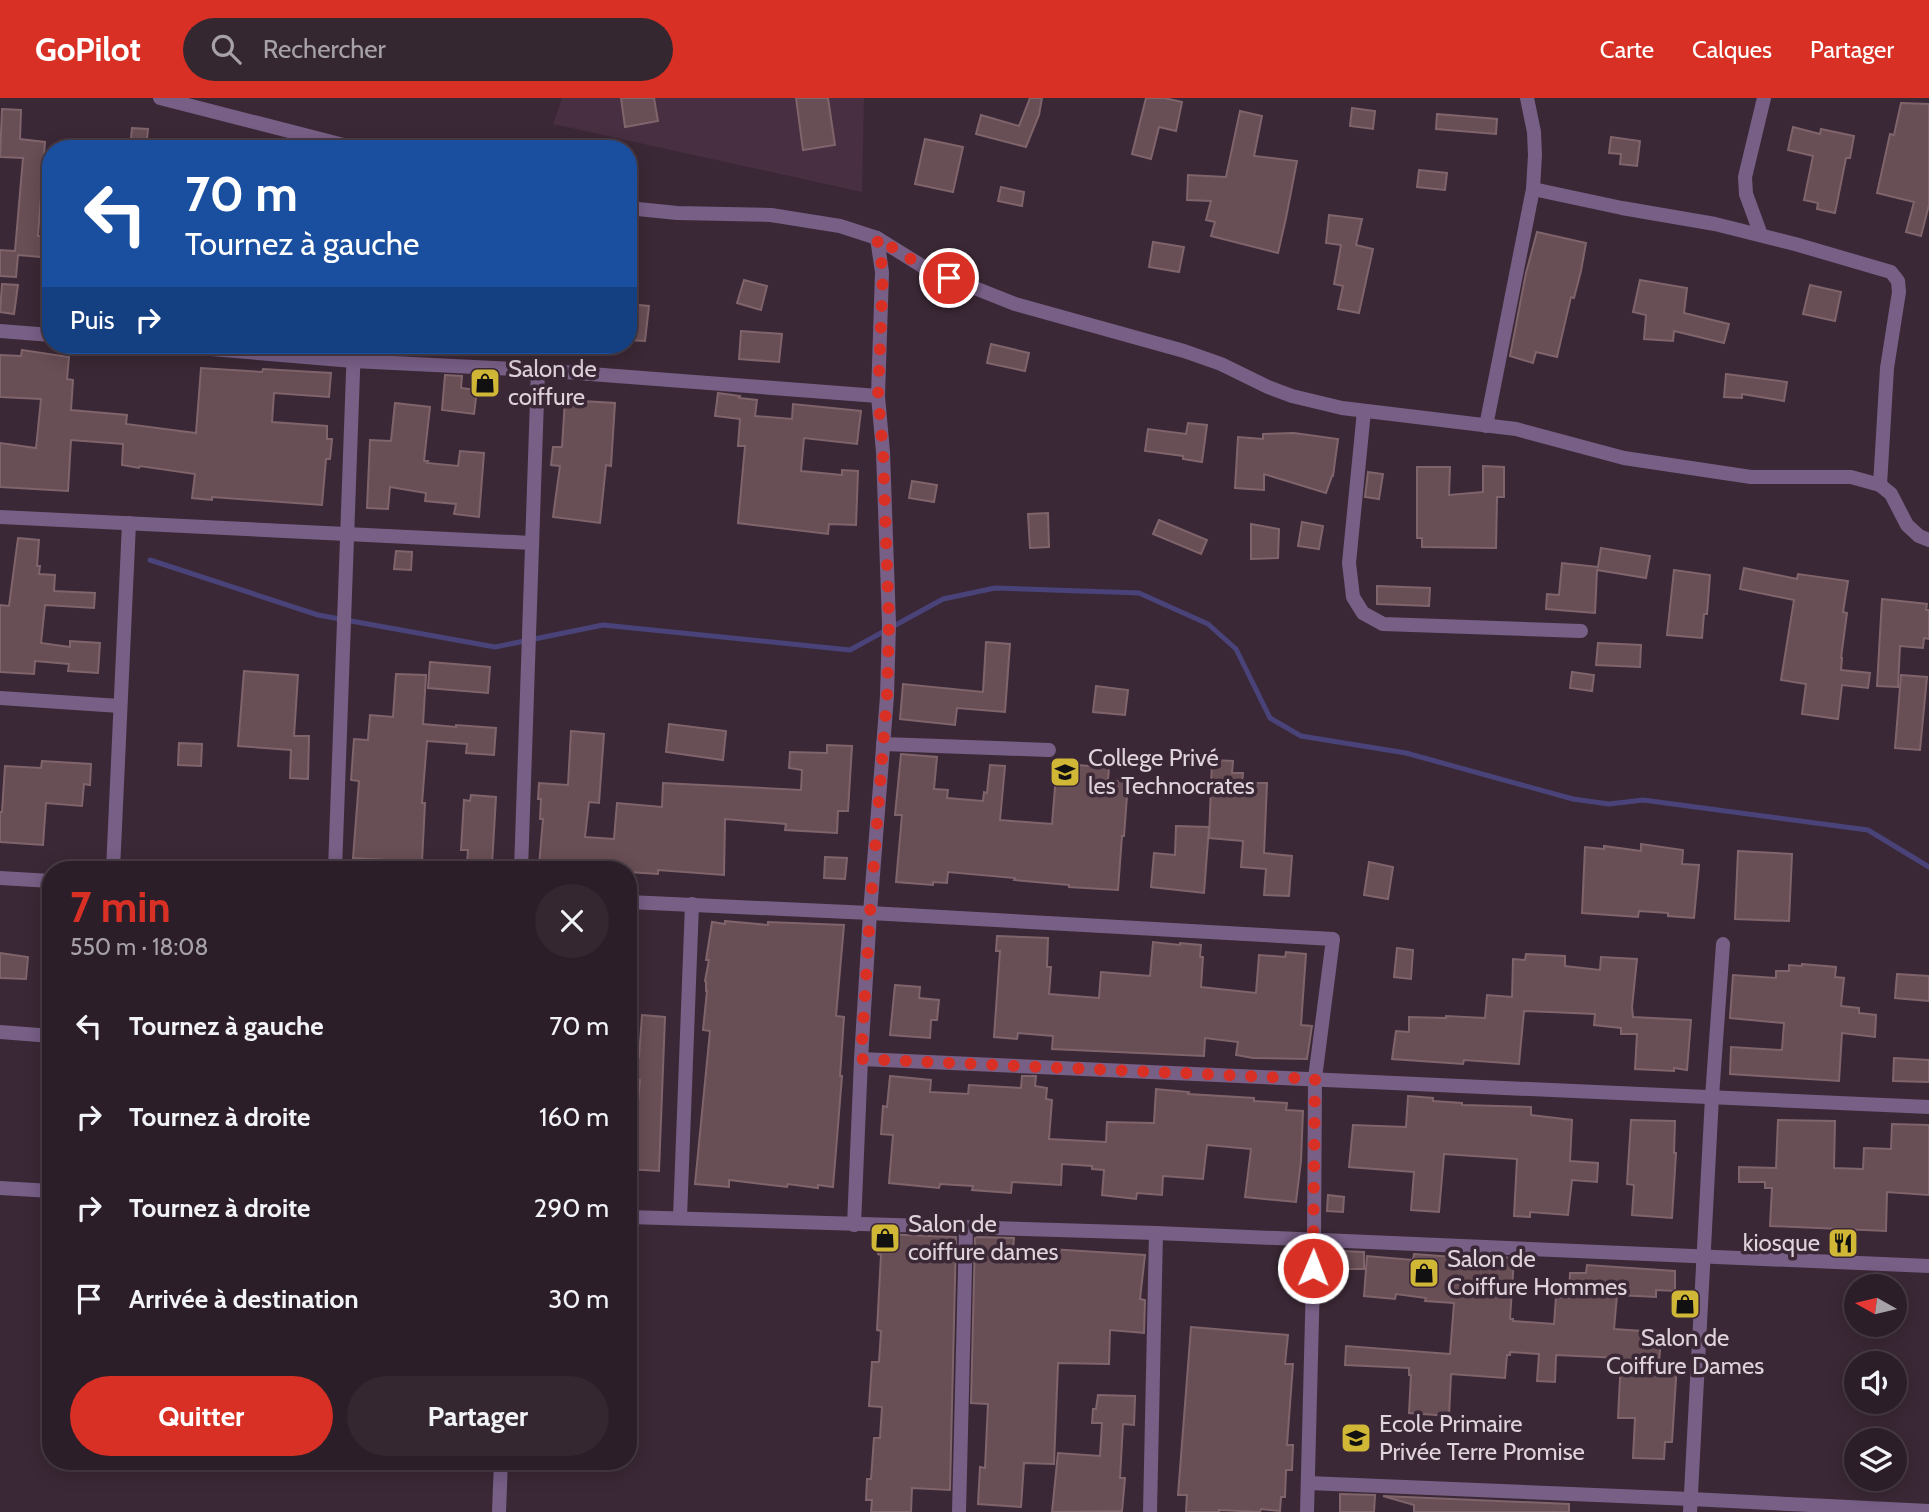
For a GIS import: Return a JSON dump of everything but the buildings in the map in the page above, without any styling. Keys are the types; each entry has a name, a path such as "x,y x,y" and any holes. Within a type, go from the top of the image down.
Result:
{"street":[{"path":"160,98 324,140"},
{"path":"1486,426 1533,189 1534,132 1527,98"},
{"path":"1761,235 1746,194 1745,177 1764,98"},
{"path":"1533,189 1715,224 1891,272 1898,281 1899,292 1887,368 1880,485"},
{"path":"637,209 677,213 771,215 840,226 877,238 927,269 1015,304 1184,351 1221,364 1292,396 1342,408 1516,429 1624,458 1751,477 1850,477 1880,485 1891,494 1908,525 1919,536 1929,540"},
{"path":"854,1225 861,1059 887,696 889,624 883,452 878,396 883,272 877,238"},
{"path":"0,331 42,334"},
{"path":"277,354 538,370 878,396"},
{"path":"335,861 353,354"},
{"path":"521,861 538,370"},
{"path":"1364,411 1349,563 1353,597 1363,614 1383,625 1581,631"},
{"path":"0,517 532,543"},
{"path":"113,861 129,523"},
{"path":"0,698 120,706"},
{"path":"883,744 1049,750"},
{"path":"0,878 42,880"},
{"path":"637,902 1334,939 1315,1079 1307,1512"},
{"path":"680,1217 692,904"},
{"path":"1691,1505 1723,944"},
{"path":"0,1032 42,1035"},
{"path":"861,1059 1929,1107"},
{"path":"0,1188 42,1190"},
{"path":"637,1217 1156,1233 1929,1266"},
{"path":"959,1512 966,1228"},
{"path":"1150,1512 1156,1233"},
{"path":"499,1512 501,1470"},
{"path":"1308,1483 1691,1505 1929,1511"}],"shaded area":[{"path":"562,98 864,98 862,192 637,142 637,140 626,140 553,124"}],"waterway":[{"path":"150,560 318,615 495,647 603,625 850,650 943,599 995,588 1139,593 1208,624 1236,649 1270,718 1301,736 1406,753 1573,799 1609,804 1643,800 1868,830 1929,867"}],"place":[{"name":"Salon de coiffure","path":"485,383"},
{"name":"College Privé les Technocrates","path":"1065,772"},
{"name":"Salon de coiffure dames","path":"885,1238"},
{"name":"kiosque","path":"1843,1243"},
{"name":"Salon de Coiffure Hommes","path":"1424,1273"},
{"name":"Salon de Coiffure Dames","path":"1685,1304"},
{"name":"Ecole Primaire Privée Terre Promise","path":"1356,1438"}],"route":[{"path":"949,278 927,269 877,238 883,272 878,396 883,452 889,624 887,696 861,1059 1315,1079 1313,1268"}]}
